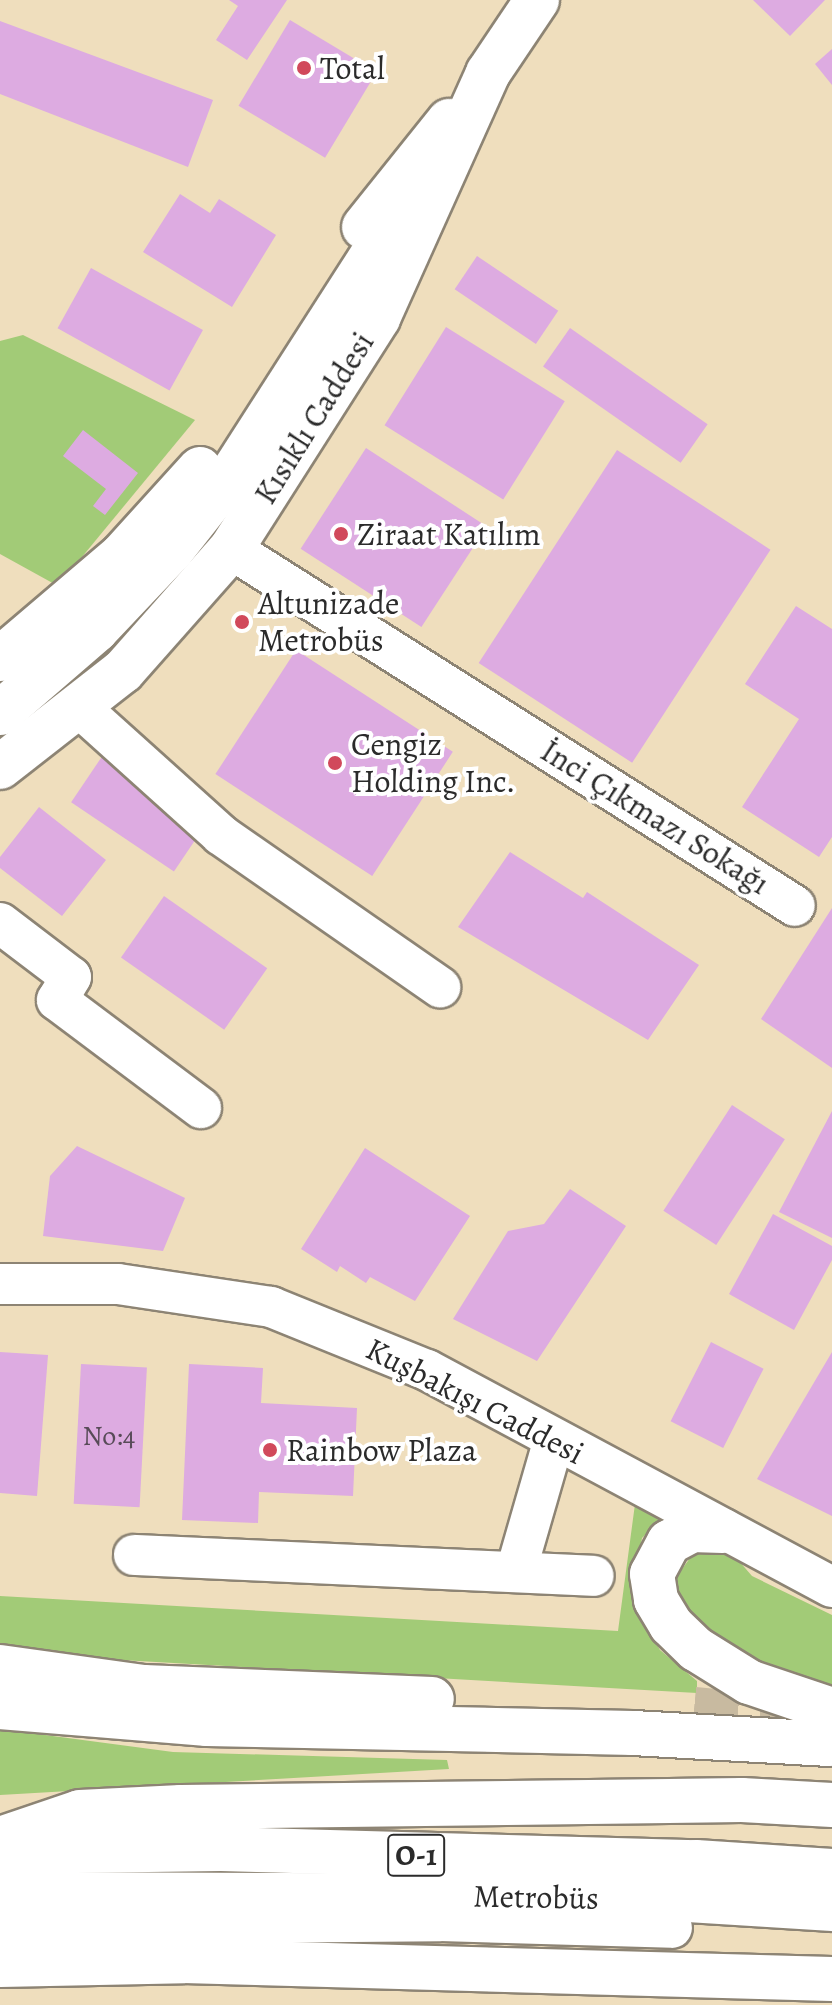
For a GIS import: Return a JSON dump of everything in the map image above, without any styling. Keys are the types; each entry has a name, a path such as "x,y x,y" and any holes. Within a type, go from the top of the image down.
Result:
{"main road":[{"name":"Kısıklı Caddesi","path":"0,767 79,707 179,612 231,549 378,318 488,73 537,0"},
{"path":"0,659 122,555 189,484 335,263 488,73"},
{"path":"0,713 96,630 171,551 231,475 488,73"},
{"path":"723,1531 692,1530 669,1542 652,1574 656,1600 671,1625 696,1649 749,1682 832,1710"},
{"path":"0,1667 144,1687 694,1709"},
{"path":"0,1707 207,1724 633,1733 832,1744"},
{"path":"0,1839 80,1812 181,1807 742,1800 832,1805"},
{"name":"O-1","path":"0,1852 221,1849 696,1862 832,1871"},
{"path":"0,1965 200,1961 832,1979"}],"street":[{"name":"İnci Çıkmazı Sokağı","path":"231,549 795,906"},
{"path":"79,707 221,835 440,987"},
{"path":"0,923 71,977 57,1000 201,1108"},
{"name":"Kuşbakışı Caddesi","path":"0,1284 118,1284 271,1307 427,1370 832,1587"},
{"path":"516,1571 554,1439"},
{"path":"134,1555 594,1576"},
{"name":"Metrobüs","path":"0,1892 560,1894 832,1911"},
{"name":"Metrobüs","path":"0,1925 440,1921 832,1939"}],"green space":[{"path":"23,335 195,420 58,586 0,554 0,341"},
{"path":"635,1504 665,1516 642,1538 635,1581 639,1613 660,1650 697,1681 697,1693 104,1659 0,1645 0,1596 618,1631"},
{"path":"706,1550 732,1553 752,1576 832,1615 832,1695 747,1667 689,1625 672,1583 690,1558"},
{"path":"0,1729 173,1752 447,1760 449,1769 0,1795"}],"building":[{"path":"229,0 287,0 247,60 216,40 238,6"},
{"path":"753,0 825,0 790,36"},
{"path":"290,20 377,72 325,158 238,106"},
{"path":"0,21 213,100 188,167 0,94"},
{"path":"832,49 832,85 815,64"},
{"path":"180,194 210,213 219,199 276,235 232,307 143,252"},
{"path":"477,256 558,311 536,344 455,289"},
{"path":"91,268 203,330 169,390 58,328"},
{"path":"446,327 565,401 503,500 385,425"},
{"path":"570,328 708,424 681,463 543,367"},
{"path":"83,430 138,473 105,515 93,506 106,489 63,456"},
{"path":"366,448 487,526 421,627 301,549"},
{"path":"617,450 770,550 632,763 479,663"},
{"path":"796,606 832,629 832,837 819,857 742,807 799,719 745,684"},
{"name":"Cengiz Holding Inc.","path":"296,650 453,752 372,876 215,774"},
{"path":"103,755 206,824 174,872 71,802"},
{"path":"39,807 106,860 62,916 0,868 0,857"},
{"path":"510,852 583,898 587,892 699,965 648,1040 458,927"},
{"path":"164,896 267,968 224,1030 121,957"},
{"path":"832,908 832,1068 761,1019"},
{"path":"732,1105 785,1139 716,1245 663,1211"},
{"path":"832,1111 832,1238 779,1212"},
{"path":"77,1146 185,1198 163,1251 43,1236 50,1176"},
{"path":"365,1148 470,1216 415,1301 370,1277 366,1283 340,1266 337,1272 301,1249"},
{"path":"570,1189 626,1226 537,1361 453,1319 508,1231 544,1224"},
{"path":"773,1214 832,1246 832,1260 794,1330 729,1294"},
{"path":"711,1342 764,1369 723,1448 671,1421"},
{"path":"0,1352 48,1355 37,1496 0,1493"},
{"path":"832,1352 832,1516 757,1479"},
{"path":"81,1364 147,1367 140,1507 74,1504"},
{"name":"Rainbow Plaza","path":"189,1364 263,1368 261,1403 357,1408 353,1496 259,1492 258,1523 182,1520"}],"tunnel":[{"path":"694,1709 832,1722"}],"place":[{"name":"Total","path":"304,68"},
{"name":"Ziraat Katılım","path":"341,534"},
{"name":"Altunizade Metrobüs","path":"242,622"},
{"name":"Cengiz Holding Inc.","path":"335,763"},
{"name":"Rainbow Plaza","path":"270,1450"}]}
